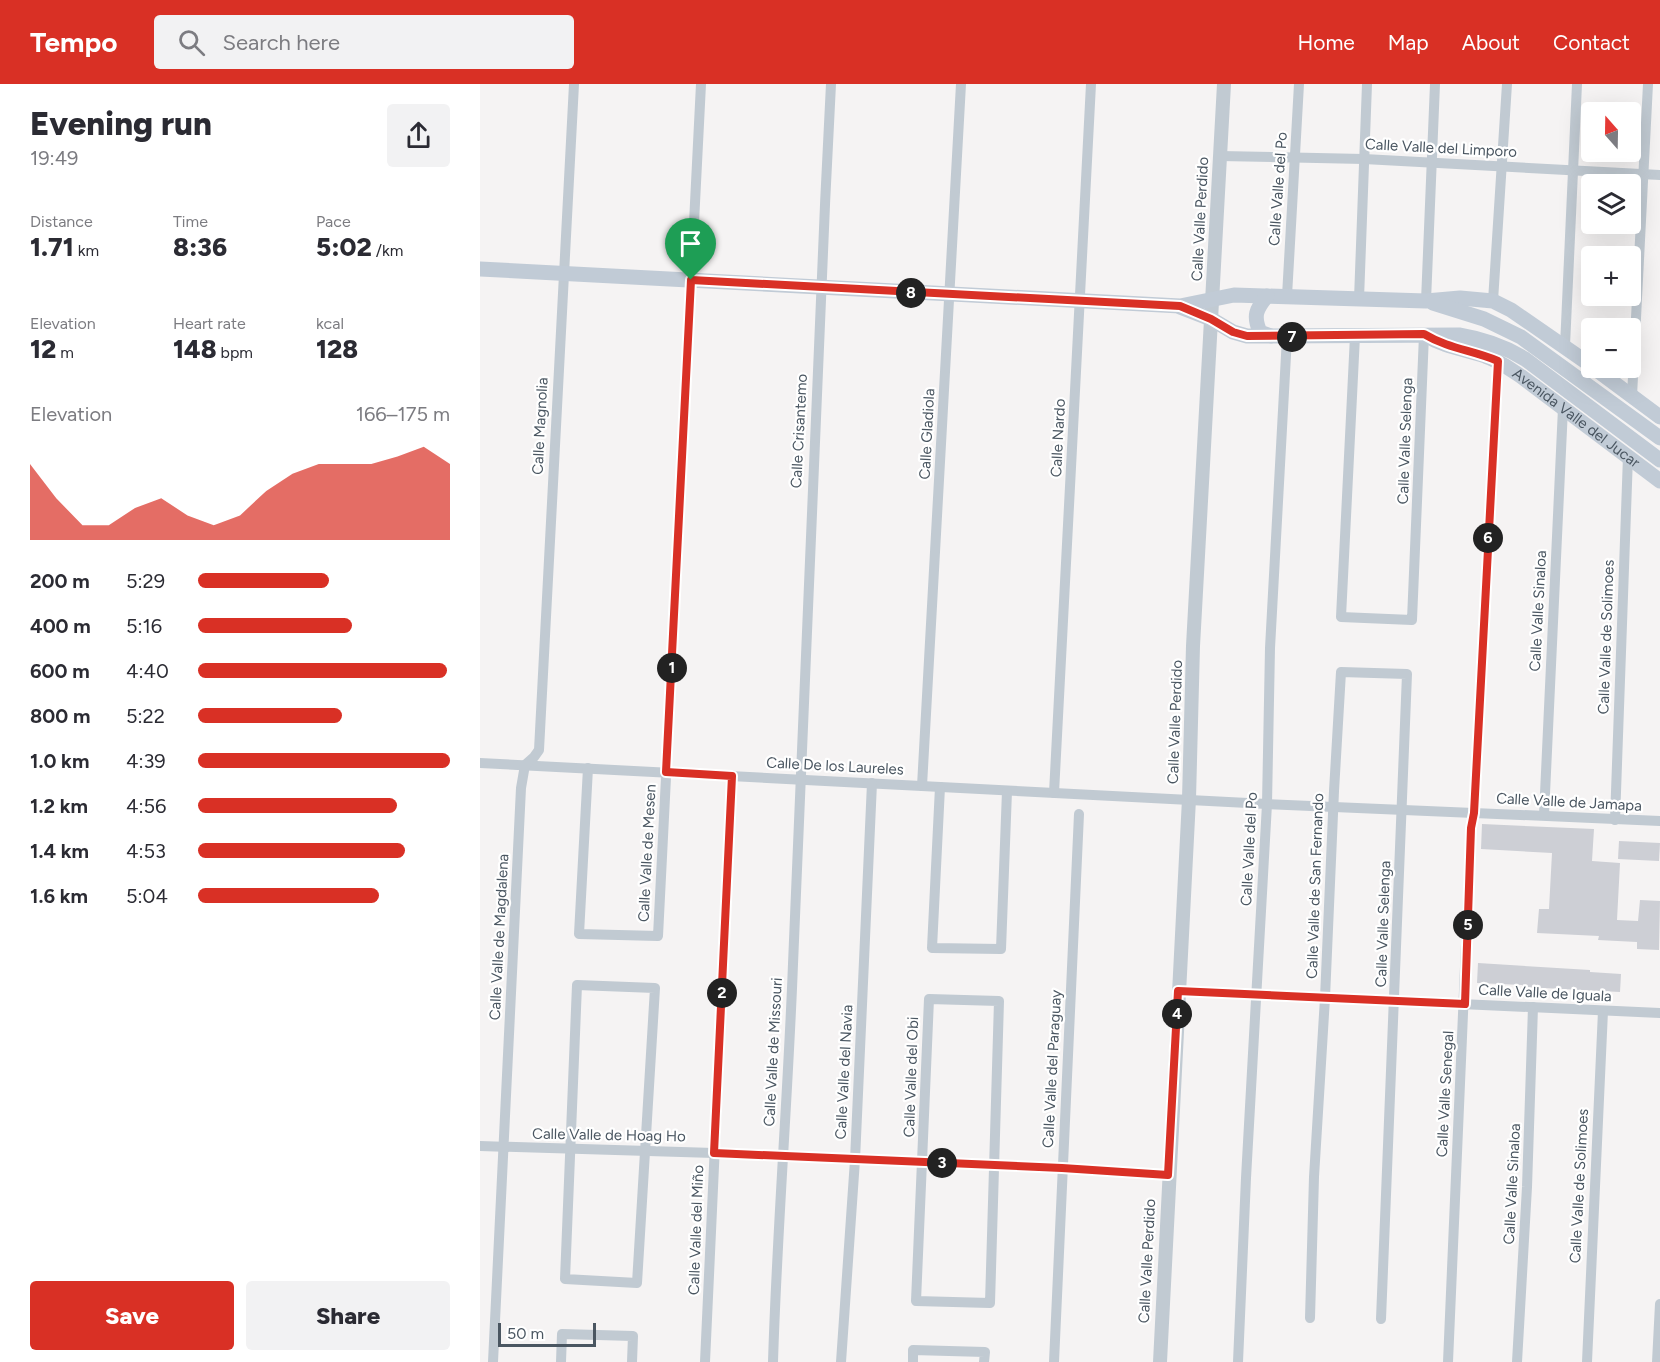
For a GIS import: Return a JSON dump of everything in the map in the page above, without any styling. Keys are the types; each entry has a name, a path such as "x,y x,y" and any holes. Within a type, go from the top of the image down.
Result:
{"main road":[{"path":"480,269 1180,306 1234,295 1426,301 1460,298 1494,302 1511,310 1581,358"},
{"path":"1268,296 1257,309 1255,321 1260,332 1271,336"},
{"path":"1426,301 1484,319 1521,337 1660,438"},
{"name":"Avenida Valle del Jucar","path":"1180,306 1211,319 1233,332 1247,336 1459,335 1506,347 1660,460"},
{"name":"Avenida Valle del Jucar","path":"1424,334 1441,344 1498,361 1660,481"},
{"path":"1608,378 1660,417"}],"street":[{"name":"Calle Magnolia","path":"525,765 539,750 574,84"},
{"name":"Calle Valle de Mesen","path":"588,768 579,934 658,936 701,84"},
{"name":"Calle Crisantemo","path":"799,779 831,84"},
{"name":"Calle Gladiola","path":"922,786 961,84"},
{"name":"Calle Nardo","path":"1054,793 1091,84"},
{"name":"Calle Valle Perdido","path":"1160,1362 1189,799 1194,646 1224,84"},
{"name":"Calle Valle del Po","path":"1287,296 1299,84"},
{"path":"1359,299 1367,84"},
{"path":"1426,301 1435,84"},
{"path":"1494,302 1507,84"},
{"path":"1565,345 1577,84"},
{"path":"1632,396 1648,84"},
{"name":"Calle Valle del Limporo","path":"1220,156 1364,159 1660,175"},
{"name":"Calle Valle Selenga","path":"1355,336 1341,617 1412,620 1424,334"},
{"name":"Calle Valle del Po","path":"1238,1362 1267,804 1270,648 1287,337"},
{"name":"Calle Valle Senegal","path":"1448,1362 1471,828 1474,813 1498,361"},
{"name":"Calle Valle Sinaloa","path":"1544,815 1563,408"},
{"name":"Calle Valle de Solimoes","path":"1615,820 1628,456"},
{"name":"Calle Valle de San Fernando","path":"1310,1318 1314,1177 1341,672 1407,674"},
{"name":"Calle Valle Selenga","path":"1381,1319 1407,674"},
{"name":"Calle De los Laureles","path":"480,763 1189,799"},
{"name":"Calle Valle de Magdalena","path":"493,1362 521,788 525,765"},
{"name":"Calle Valle del Miño","path":"705,1362 732,776"},
{"name":"Calle Valle de Missouri","path":"773,1362 793,966 799,779"},
{"name":"Calle Valle del Navia","path":"841,1362 855,1160 872,783"},
{"path":"940,787 932,948 1001,949 1007,791"},
{"name":"Calle Valle de Jamapa","path":"1189,799 1660,821"},
{"name":"Calle Valle del Paraguay","path":"1054,1362 1079,814"},
{"path":"577,985 655,988 637,1283 565,1279 570,1150 577,985"},
{"name":"Calle Valle de Iguala","path":"1178,991 1660,1013"},
{"name":"Calle Valle del Obi","path":"929,999 999,1001 990,1302 916,1301 923,1162 929,999"},
{"name":"Calle Valle Sinaloa","path":"1517,1362 1527,1187 1533,1008"},
{"name":"Calle Valle de Solimoes","path":"1587,1362 1603,1011"},
{"name":"Calle Valle de Hoag Ho","path":"480,1146 714,1153 1062,1168 1168,1175"},
{"path":"1657,1362 1660,1304"},
{"path":"561,1362 562,1334 633,1336 632,1362"},
{"path":"913,1362 913,1350 984,1357"}],"building":[{"path":"1482,824 1594,829 1592,861 1620,863 1617,920 1638,921 1640,900 1660,901 1659,950 1637,949 1637,942 1598,940 1599,936 1537,933 1539,909 1549,909 1552,853 1481,849"},
{"path":"1619,841 1660,843 1659,861 1618,859"},
{"path":"1478,963 1621,974 1620,992 1477,983"}],"route":[{"path":"691,280 1180,306 1211,319 1233,332 1247,336 1424,334 1441,344 1498,361 1474,813 1471,828 1465,1004 1178,991 1168,1175 1062,1168 714,1153 732,776 666,772 691,280"}]}
